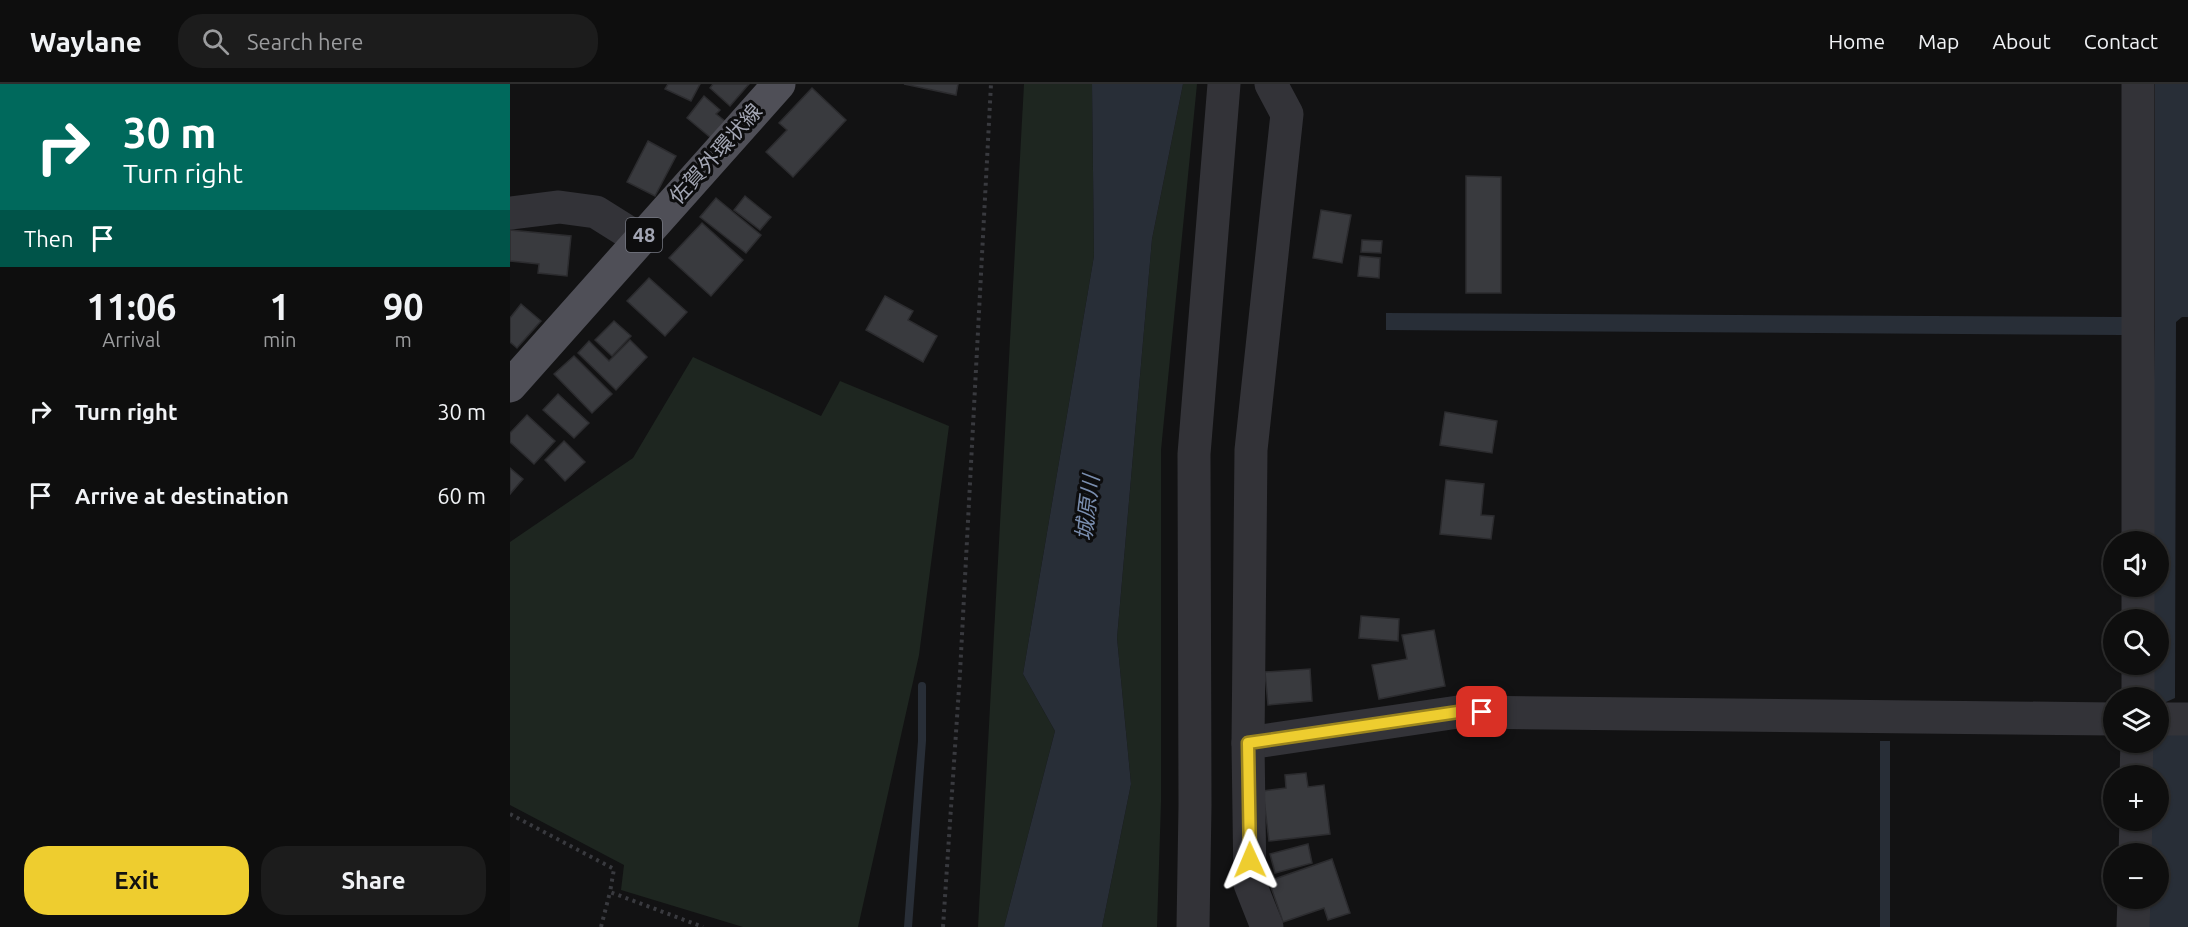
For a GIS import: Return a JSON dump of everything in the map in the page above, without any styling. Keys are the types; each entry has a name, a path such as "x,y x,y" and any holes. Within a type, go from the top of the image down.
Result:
{"main road":[{"name":"佐賀外環状線","path":"510,386 778,84"}],"street":[{"path":"1193,927 1194,454 1224,84"},
{"path":"1267,927 1250,884 1248,743 1251,450 1287,114 1272,84"},
{"path":"2138,84 2138,531"},
{"path":"510,213 559,207 596,212 639,239"},
{"path":"1248,743 1458,712 2103,719"},
{"path":"2133,927 2134,909"}],"path":[{"path":"944,927 962,649 991,84"},
{"path":"510,814 614,869 601,927"},
{"path":"610,892 703,927"}],"shaded area":[{"path":"1024,84 1092,84 1094,256 1023,674 1055,731 1004,927 978,927"},
{"path":"1183,84 1197,84 1161,450 1161,802 1157,927 1102,927 1131,784 1117,638 1152,239"},
{"path":"693,357 821,416 840,381 949,426 919,655 858,927 743,927 621,890 624,865 510,805 510,542 633,458"}],"water":[{"name":"城原川","path":"1092,84 1183,84 1152,239 1117,638 1131,784 1102,927 1004,927 1055,731 1023,674 1094,256"},
{"path":"2155,84 2188,84 2188,317 2182,317 2176,322 2175,698 2169,701 2169,687 2149,687 2148,675 2169,675 2169,609 2149,609 2150,597 2169,597 2169,531 2151,531 2155,326"},
{"path":"1386,313 2122,317 2122,335 1386,330"},
{"path":"2169,732 2188,733 2188,927 2148,927 2148,909 2169,909 2169,843 2149,843 2149,831 2169,831 2169,765 2149,765 2149,753 2169,753"},
{"path":"1880,741 1890,741 1890,927 1880,927"}],"building":[{"path":"668,84 700,84 691,101 665,89"},
{"path":"713,84 749,84 730,106 710,88"},
{"path":"904,84 958,84 956,95"},
{"path":"812,88 846,120 793,177 766,152 787,130 779,123"},
{"path":"704,96 720,110 716,114 725,121 711,138 687,118"},
{"path":"648,141 676,156 655,196 627,182"},
{"path":"1466,176 1501,177 1501,293 1466,293"},
{"path":"745,196 771,217 760,230 734,210"},
{"path":"716,198 761,235 746,253 700,217"},
{"path":"1321,210 1351,215 1342,263 1313,258"},
{"path":"702,223 743,260 711,296 669,258"},
{"path":"510,230 571,236 567,276 538,273 539,264 510,261"},
{"path":"1362,240 1382,241 1381,253 1361,252"},
{"path":"1360,256 1380,258 1379,278 1358,276"},
{"path":"649,278 687,312 665,336 627,301"},
{"path":"885,296 913,311 908,320 937,336 923,362 866,330"},
{"path":"521,304 541,321 517,348 510,342 510,318"},
{"path":"614,321 631,336 612,356 595,340"},
{"path":"630,340 647,357 616,390 578,353 589,341 609,361"},
{"path":"574,356 612,394 592,413 554,374"},
{"path":"558,394 589,423 574,438 543,410"},
{"path":"1445,412 1497,421 1492,453 1440,445"},
{"path":"527,415 555,441 534,464 510,442 510,433"},
{"path":"564,441 585,462 565,481 545,460"},
{"path":"510,468 523,479 510,494"},
{"path":"1446,480 1484,484 1481,515 1494,516 1491,539 1440,534"},
{"path":"1361,616 1399,619 1398,641 1359,638"},
{"path":"1434,630 1445,686 1379,699 1372,665 1407,659 1402,635"},
{"path":"1310,669 1312,701 1268,705 1265,672"},
{"path":"1306,773 1308,787 1324,785 1330,834 1269,841 1263,791 1286,788 1285,775"},
{"path":"1308,844 1312,863 1275,873 1270,854"},
{"path":"1332,859 1350,913 1328,920 1324,908 1283,922 1269,881"}],"waterway":[{"path":"908,927 922,741 922,686"}],"route":[{"path":"1250,860 1248,743 1458,712 1482,712"}]}
